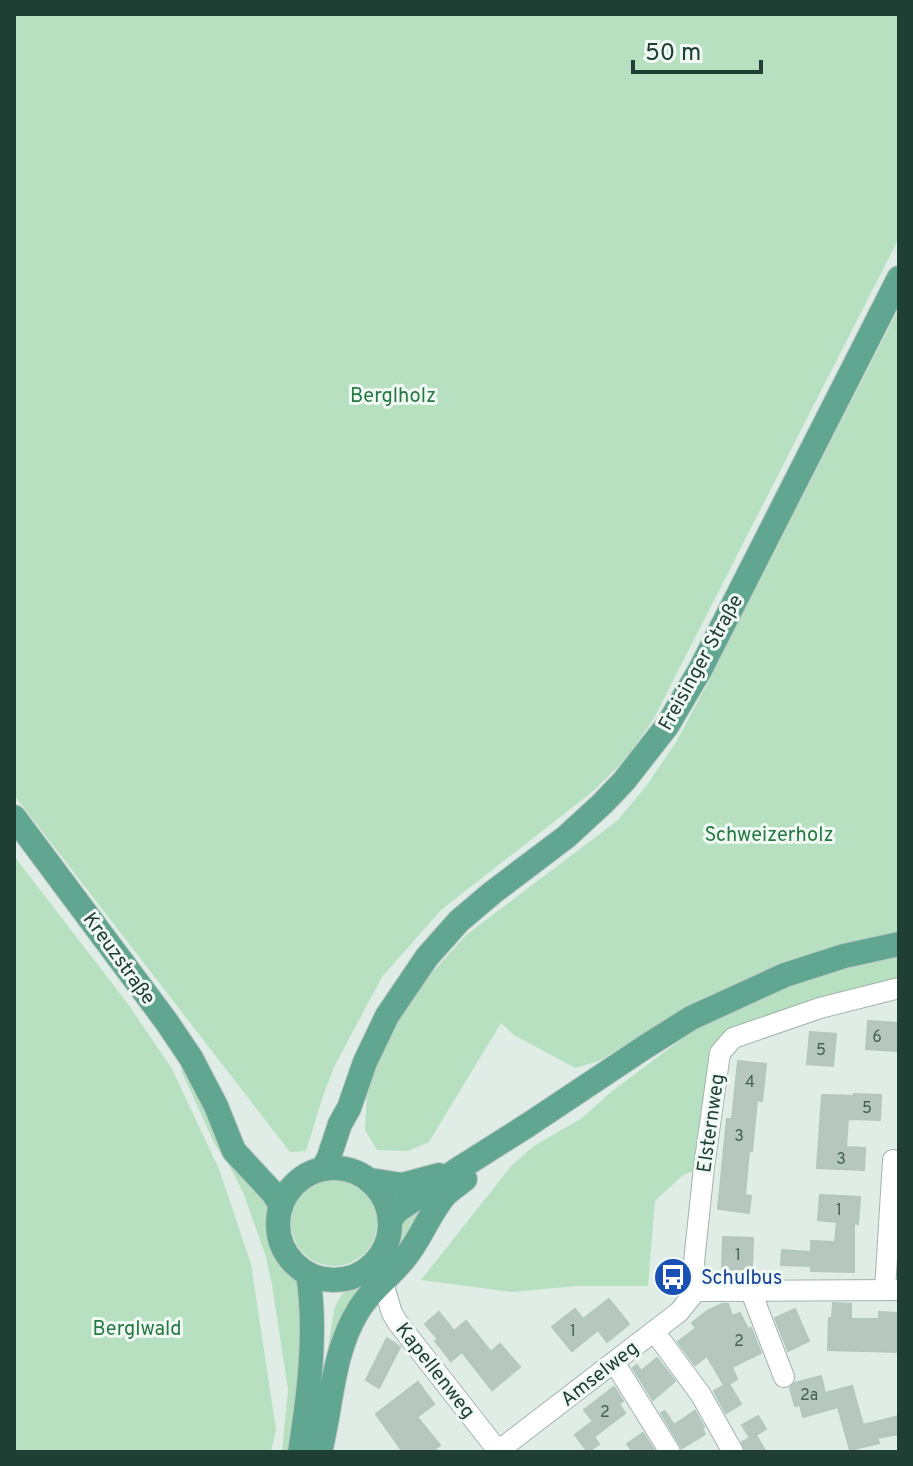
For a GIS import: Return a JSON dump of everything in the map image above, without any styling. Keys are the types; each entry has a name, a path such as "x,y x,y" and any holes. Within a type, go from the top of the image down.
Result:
{"main road":[{"name":"Freisinger Straße","path":"323,1169 365,1062 387,1016 427,957 459,921 566,837 602,804 667,726 700,670 899,278"},
{"name":"Kreuzstraße","path":"14,817 166,1021 191,1058 216,1106 234,1151 281,1206"},
{"path":"391,1219 397,1211 457,1170 691,1018 785,975 844,956 899,944"},
{"name":"Kreuzstraße","path":"216,1106 253,1153 285,1176 298,1180"},
{"path":"349,1108 350,1159 361,1175 384,1197 391,1219 390,1236 378,1259 358,1276 324,1280 308,1274 295,1265 279,1237 281,1206 298,1180 323,1169 343,1168 361,1175 402,1185 457,1170"},
{"path":"320,1452 346,1331 359,1308 386,1294 399,1267 446,1195 528,1125"},
{"path":"300,1452 309,1385 312,1302 308,1274"},
{"path":"309,1385 330,1298 341,1280"}],"street":[{"name":"Elsternweg","path":"696,1291 694,1262 720,1053 733,1038 820,1008 899,988"},
{"path":"696,1291 892,1290 893,1160"},
{"path":"750,1289 784,1377"},
{"name":"Amselweg","path":"498,1451 679,1312 696,1291"},
{"name":"Kapellenweg","path":"386,1294 398,1323 498,1451"},
{"path":"654,1331 701,1395 733,1452"},
{"path":"614,1362 670,1452"}],"green space":[{"name":"Berglholz","path":"14,14 899,14 899,238 653,720 626,759 592,792 441,910 382,977 334,1067 306,1151 290,1152 14,795"},
{"name":"Schweizerholz","path":"899,308 899,934 684,1009 599,1061 575,1068 514,1035 501,1023 429,1142 408,1151 377,1150 365,1130 367,1095 382,1050 410,997 466,935 617,821 647,785 676,742 704,690"},
{"name":"Berglwald","path":"14,856 128,1004 172,1069 219,1169 251,1264 276,1430 271,1452 14,1452"},
{"path":"899,953 899,988 733,1038 704,1167 683,1175 655,1201 648,1286 577,1286 512,1292 421,1280 512,1165 534,1146 582,1118 611,1092 699,1026 785,984"},
{"path":"184,1068 212,1129 268,1204 270,1237 276,1255 301,1285 301,1352 290,1452 282,1452 288,1389 265,1254 243,1192 215,1145 181,1070"},
{"path":"326,1180 342,1180 365,1192 374,1206 377,1223 374,1240 365,1254 342,1266 326,1266 310,1259 298,1247 291,1231 291,1215 298,1199 310,1187"},
{"path":"430,1197 379,1278 316,1420 338,1301 342,1294 384,1262 400,1224"}],"building":[{"path":"868,1021 898,1023 896,1051 866,1049"},
{"path":"810,1032 836,1034 833,1066 807,1064"},
{"path":"738,1061 766,1064 762,1101 757,1100 752,1151 749,1151 745,1195 751,1196 749,1213 718,1209 727,1119 732,1119"},
{"path":"822,1095 881,1095 880,1120 848,1119 846,1147 865,1148 864,1170 817,1168"},
{"path":"820,1195 860,1197 858,1224 854,1223 854,1272 811,1271 811,1266 781,1265 782,1250 811,1252 811,1241 835,1242 837,1222 818,1220"},
{"path":"723,1237 753,1238 752,1271 722,1269"},
{"path":"609,1299 629,1324 607,1342 598,1330 572,1351 552,1327 575,1309 583,1319"},
{"path":"833,1303 851,1304 851,1319 879,1319 879,1312 899,1313 899,1352 828,1350"},
{"path":"722,1304 728,1304 732,1316 740,1313 748,1329 751,1328 761,1353 732,1367 737,1379 729,1384 741,1404 726,1413 714,1391 724,1385 707,1356 695,1365 678,1342 696,1328 692,1323"},
{"path":"795,1309 809,1341 788,1351 775,1318"},
{"path":"439,1312 454,1331 466,1321 491,1352 500,1344 520,1367 492,1390 462,1352 451,1361 435,1341 438,1339 425,1324"},
{"path":"387,1338 400,1347 379,1388 366,1380"},
{"path":"657,1358 675,1381 653,1400 633,1368 637,1365 641,1371"},
{"path":"821,1376 825,1393 852,1386 863,1425 899,1416 899,1434 877,1438 879,1443 850,1450 838,1407 803,1417 800,1405 795,1406 790,1388 795,1383"},
{"path":"418,1382 434,1404 417,1417 440,1445 431,1452 403,1452 376,1414"},
{"path":"614,1387 623,1401 619,1404 625,1413 594,1437 599,1444 588,1452 575,1435 593,1421 584,1410"},
{"path":"665,1411 674,1425 695,1411 705,1434 682,1448 661,1413"},
{"path":"758,1416 766,1429 756,1435 766,1452 746,1452 742,1442 750,1438 742,1425"},
{"path":"643,1433 655,1452 633,1452 627,1444"}],"place":[{"name":"Schulbus","path":"673,1277"}]}
